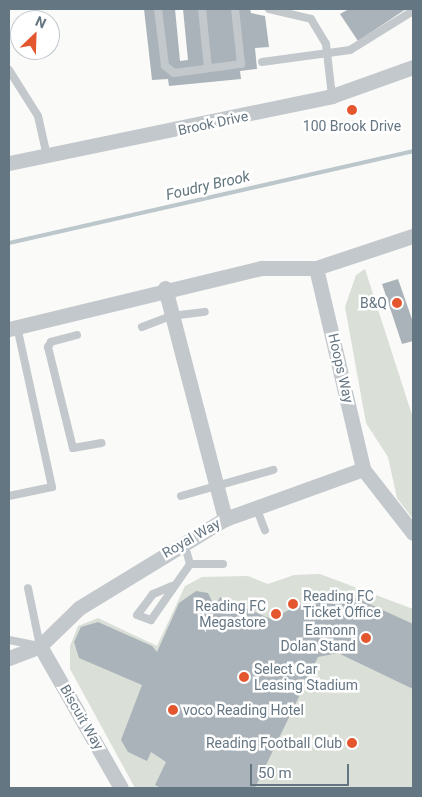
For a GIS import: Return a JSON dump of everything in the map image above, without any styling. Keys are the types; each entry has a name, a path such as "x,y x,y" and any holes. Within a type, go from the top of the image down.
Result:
{"street":[{"name":"Brook Drive","path":"9,163 332,96 413,67"},
{"path":"13,328 166,288 262,268 316,268 413,236"},
{"name":"Hoops Way","path":"316,268 363,469"},
{"path":"166,288 171,316 214,489 225,519"},
{"path":"363,469 413,533"},
{"name":"Royal Way","path":"40,646 79,608 183,541 255,505 363,469"},
{"path":"9,658 40,646"},
{"name":"Biscuit Way","path":"40,646 121,788"}],"lane":[{"path":"158,9 168,71 240,64 235,9"},
{"path":"202,9 208,68"},
{"path":"269,9 311,19 328,55 332,96"},
{"path":"262,62 328,55 350,50 413,11"},
{"path":"9,70 38,116 48,156"},
{"path":"142,327 171,316 205,312"},
{"path":"9,496 52,487 13,328"},
{"path":"77,335 50,342 48,347 73,448 102,443"},
{"path":"181,496 214,489 273,470"},
{"path":"255,505 265,530"},
{"path":"183,541 190,564"},
{"path":"190,564 222,564"},
{"path":"172,586 152,594 137,615 151,620 172,586 190,564"},
{"path":"9,640 40,646 28,588"}],"shaded area":[{"path":"365,269 413,418 413,519 397,498 388,457 366,423 345,307 356,275"},
{"name":"Select Car Leasing Stadium","path":"320,574 413,609 413,788 135,788 70,669 70,646 78,626 98,618 157,646 185,586 202,577 248,576 268,584 294,575"}],"building":[{"path":"144,9 175,9 180,61 188,60 183,9 250,9 251,13 265,16 269,47 255,48 257,69 240,71 241,79 169,86 168,79 152,80"},
{"path":"349,9 406,9 358,41 340,14"},
{"name":"B&Q","path":"398,279 413,322 413,341 402,344 382,284"},
{"path":"196,591 208,593 215,607 220,597 271,619 321,594 352,596 413,624 413,689 338,653 318,657 255,788 161,788 155,785 166,762 151,752 147,761 128,752 121,740 142,685 79,658 74,642 81,627 98,622 152,646 157,652 179,603"}],"waterway":[{"name":"Foudry Brook","path":"9,243 413,151"}],"place":[{"name":"100 Brook Drive","path":"352,110"},
{"name":"B&Q","path":"397,303"},
{"name":"Reading FC Ticket Office","path":"293,604"},
{"name":"Reading FC Megastore","path":"276,614"},
{"name":"Eamonn Dolan Stand","path":"366,638"},
{"name":"Select Car Leasing Stadium","path":"244,677"},
{"name":"voco Reading Hotel","path":"173,710"},
{"name":"Reading Football Club","path":"352,743"}]}
